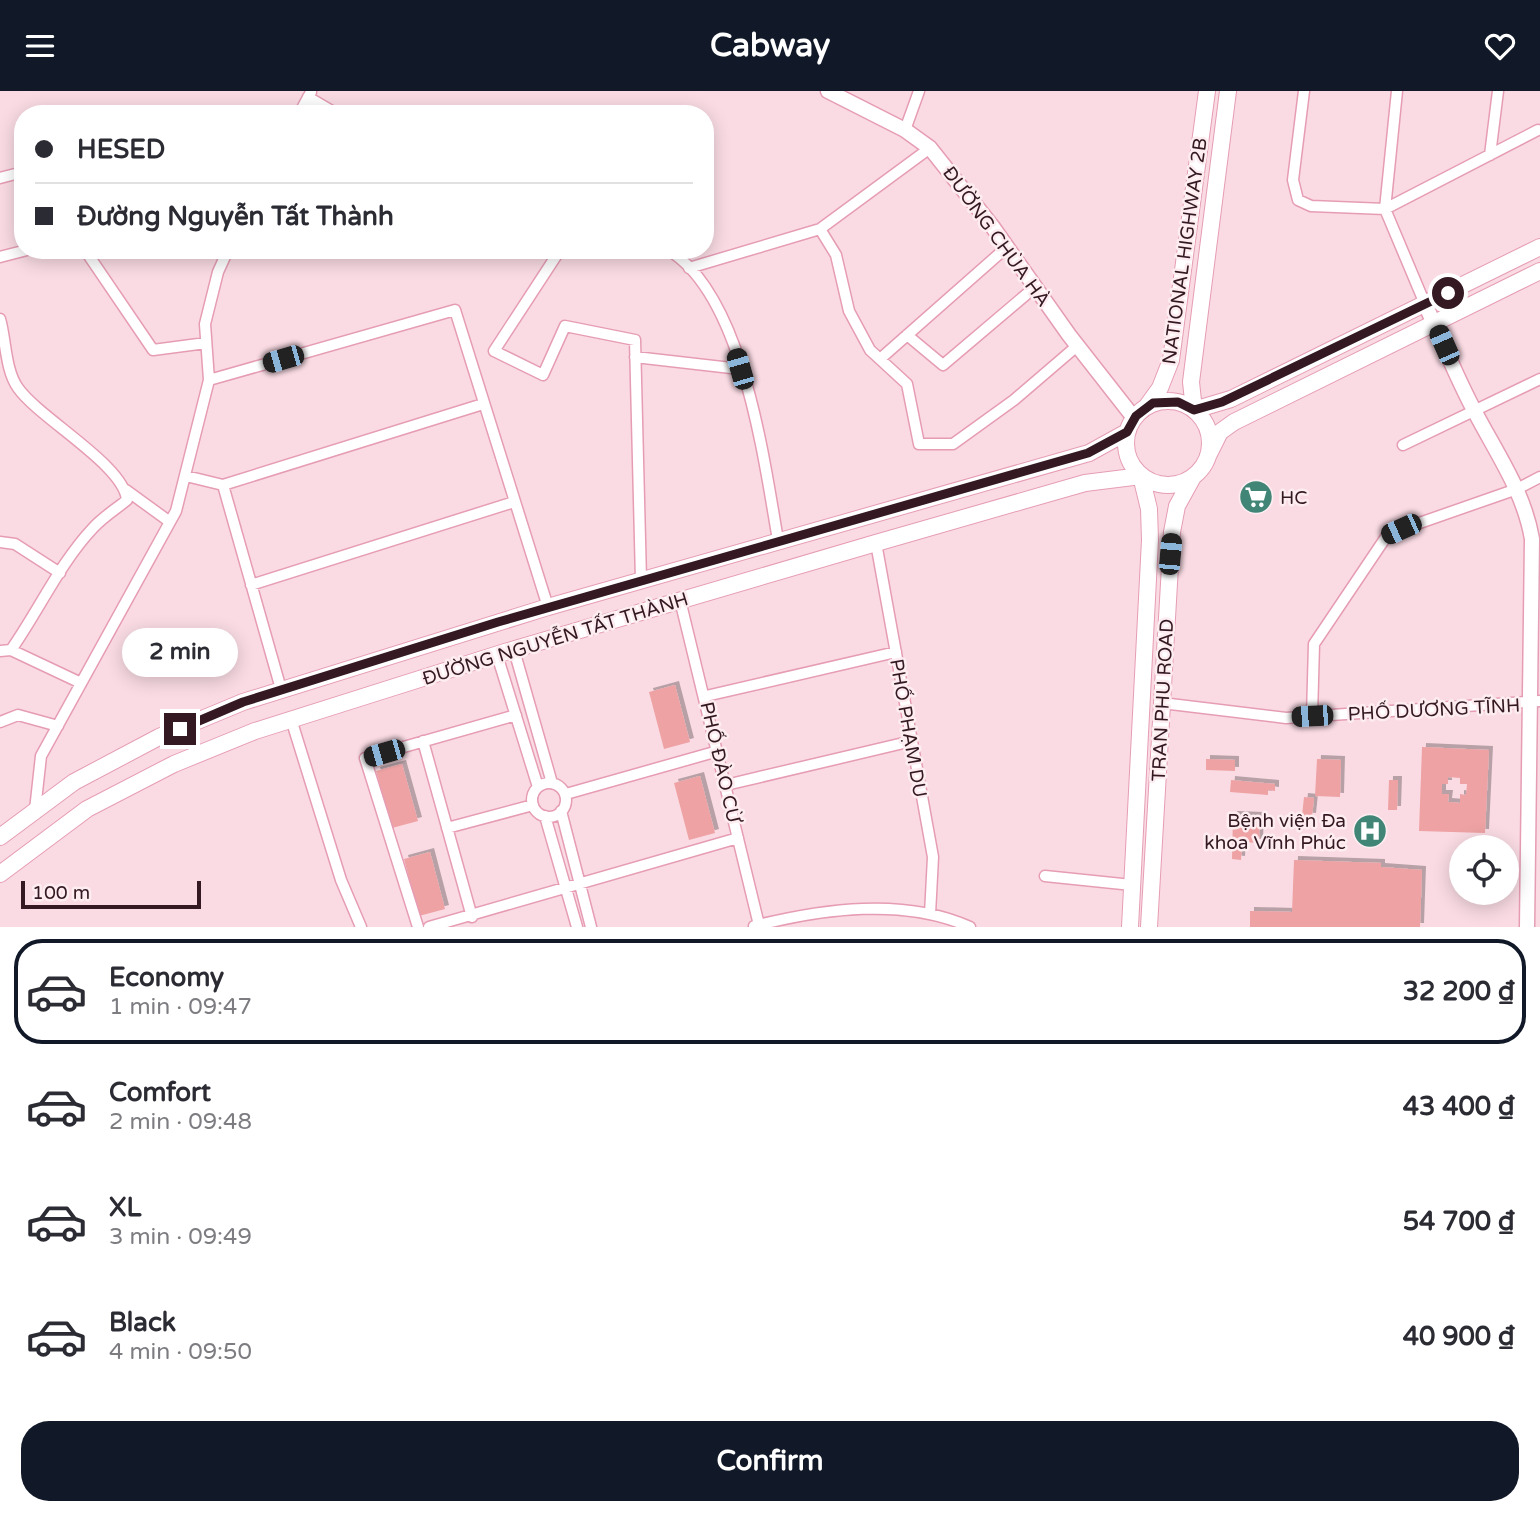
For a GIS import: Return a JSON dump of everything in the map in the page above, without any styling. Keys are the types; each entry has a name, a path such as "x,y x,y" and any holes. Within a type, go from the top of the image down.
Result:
{"main road":[{"name":"NATIONAL HIGHWAY 2B","path":"1147,406 1160,388 1171,360 1207,91"},
{"name":"NATIONAL HIGHWAY 2B","path":"1194,410 1192,372 1228,91"},
{"path":"1194,410 1231,399 1540,247"},
{"path":"1209,454 1208,430 1194,410 1171,401 1147,406 1130,425 1128,456 1141,476 1167,485 1193,477 1209,454 1220,432 1234,422 1540,271"},
{"name":"ĐƯỜNG NGUYỄN TẤT THÀNH","path":"0,837 74,782 159,737 243,702 548,607 1088,453 1130,425"},
{"name":"ĐƯỜNG NGUYỄN TẤT THÀNH","path":"0,874 87,809 174,764 291,719 680,600 1084,483 1141,476"},
{"name":"TRAN PHU ROAD","path":"1130,927 1150,540 1149,509 1141,476"},
{"name":"TRAN PHU ROAD","path":"1149,927 1172,532 1177,506 1193,477"},
{"path":"498,622 506,652"},
{"path":"35,810 44,841"}],"street":[{"name":"ĐƯỜNG CHÙA HÀ","path":"828,91 905,130 930,148 1007,247 1130,425"},
{"path":"905,130 919,91"},
{"path":"1304,91 1293,180 1298,200 1311,206 1385,209 1538,131"},
{"path":"1397,91 1385,209 1473,410 1526,509 1532,539 1536,702 1527,927"},
{"path":"1490,155 1497,91"},
{"path":"309,94 324,105"},
{"path":"689,268 820,229 930,148"},
{"path":"820,229 836,255 849,311 870,350 906,384 919,444 953,444 1014,400 1077,346"},
{"path":"880,359 1007,247"},
{"path":"91,259 153,350 206,343"},
{"path":"35,810 41,756 170,522 186,476 209,380 205,324 224,259"},
{"path":"554,259 494,351 543,375 565,326 635,340 641,580"},
{"path":"678,259 714,297 740,369 761,443 778,540"},
{"path":"907,335 943,365 1035,288"},
{"path":"209,380 455,310 548,607"},
{"path":"0,319 6,375 115,475 126,490 170,522"},
{"path":"635,357 740,369"},
{"path":"1403,445 1540,379"},
{"path":"186,476 223,485 483,404"},
{"path":"1312,716 1314,644 1388,534 1517,489 1540,477"},
{"path":"223,485 281,689"},
{"path":"81,683 6,650 93,528 127,500 126,490"},
{"path":"251,585 514,502"},
{"path":"0,542 15,544 60,573"},
{"name":"PHỐ PHẠM DU","path":"876,543 933,857 930,914"},
{"name":"PHỐ ĐÀO CỪ","path":"680,600 706,696 755,926"},
{"path":"506,652 516,715 538,787"},
{"path":"506,652 552,783 566,794"},
{"path":"706,696 896,652"},
{"name":"PHỐ DƯƠNG TĨNH","path":"1162,703 1286,718 1536,702"},
{"path":"0,722 18,715 58,726"},
{"path":"418,927 365,758 516,715"},
{"path":"291,719 341,880 361,927"},
{"path":"423,741 472,917"},
{"path":"726,785 912,741"},
{"path":"566,794 718,751"},
{"path":"552,783 538,787 532,794 533,805 545,816 577,927"},
{"path":"566,794 561,811 591,927"},
{"path":"447,828 533,805"},
{"path":"545,816 561,811"},
{"path":"429,927 472,917 579,882 738,838"},
{"path":"1045,876 1132,885"},
{"path":"755,926 824,911 865,909 930,914 970,927"}],"building":[{"path":"675,685 690,742 664,749 649,692"},
{"path":"1422,747 1489,750 1485,833 1419,831","holes":["1448,777 1460,778 1460,784 1467,784 1466,795 1460,794 1460,803 1448,802 1449,794 1442,794 1442,784 1448,784"]},
{"path":"1206,759 1235,760 1235,771 1206,770"},
{"path":"1317,759 1341,760 1340,797 1315,796"},
{"path":"402,764 418,821 392,828 376,771"},
{"path":"700,776 715,833 689,840 674,783"},
{"path":"1231,780 1275,784 1275,791 1268,790 1268,795 1230,792"},
{"path":"1389,780 1398,780 1397,810 1388,810"},
{"path":"1304,797 1314,798 1312,817 1302,816"},
{"path":"1233,815 1260,816 1259,843 1242,842 1241,860 1232,859"},
{"path":"430,852 445,909 419,916 404,859"},
{"path":"1294,860 1381,863 1381,867 1422,870 1420,927 1250,927 1250,911 1292,912"}],"place":[{"name":"HC","path":"1256,497"},
{"name":"Bệnh viện Đa khoa Vĩnh Phúc","path":"1370,831"}],"route":[{"path":"180,729 243,702 498,622 1088,453 1127,432 1136,416 1153,403 1178,402 1194,410 1222,402 1448,293"}]}
